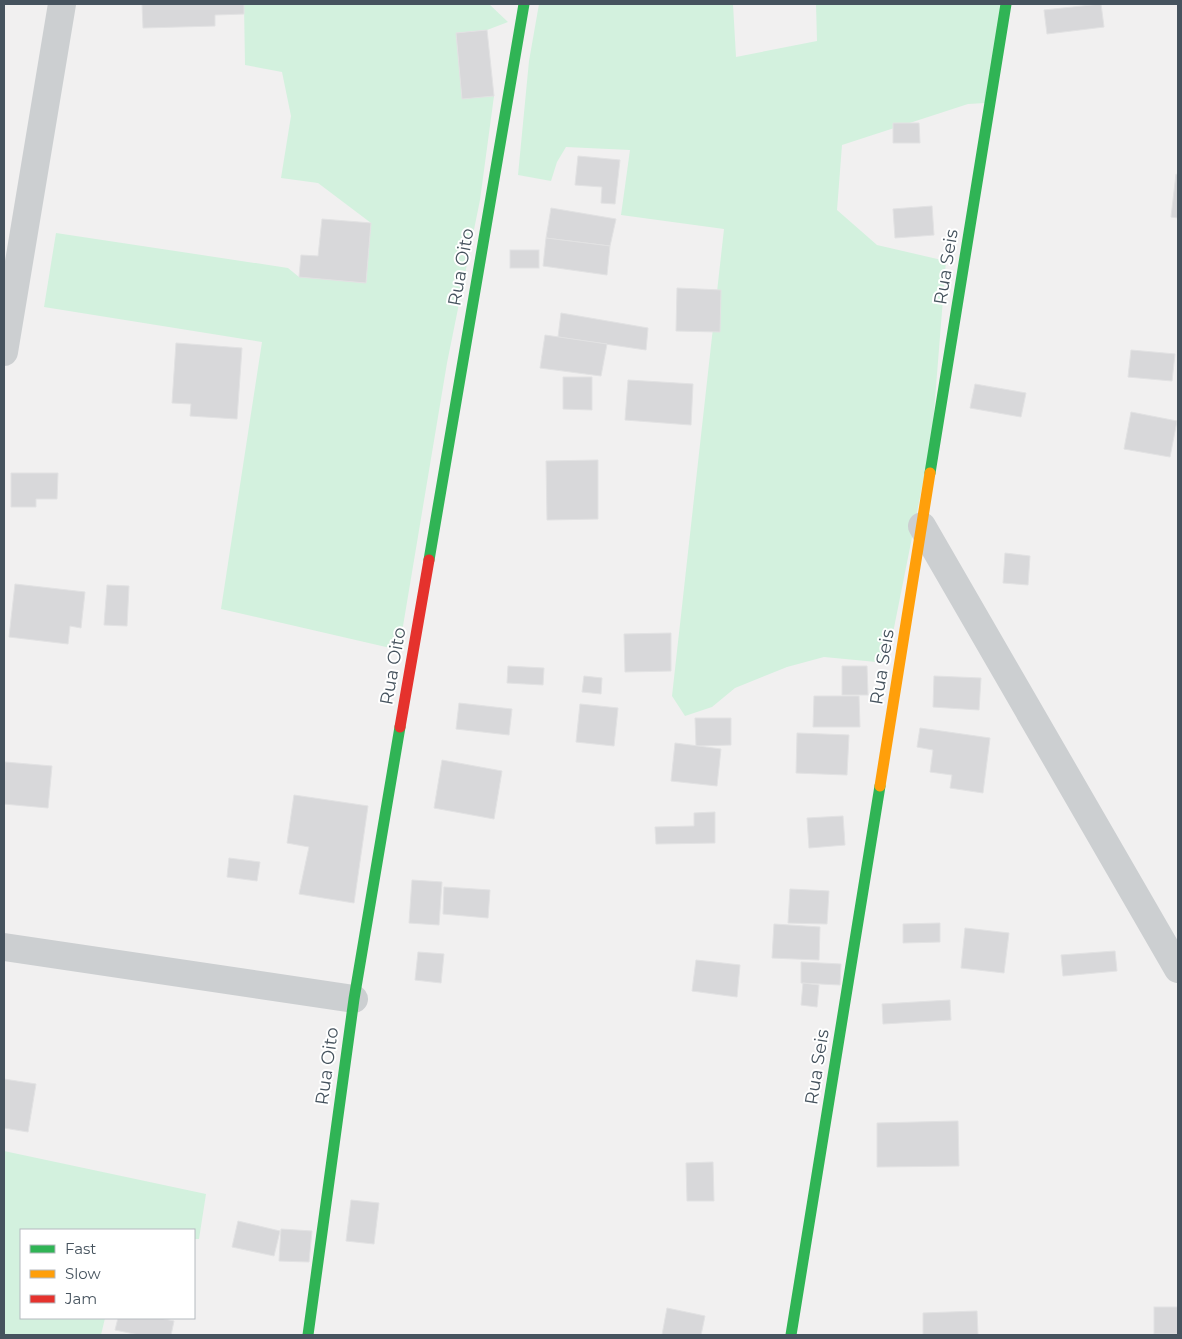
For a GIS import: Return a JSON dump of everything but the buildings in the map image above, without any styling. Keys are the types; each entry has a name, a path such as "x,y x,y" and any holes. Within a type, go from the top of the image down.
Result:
{"street":[{"path":"4,352 62,4"},
{"name":"Rua Oito","path":"308,1335 354,999 524,4"},
{"name":"Rua Seis","path":"791,1335 1006,4"},
{"path":"922,526 1178,969"},
{"path":"4,947 354,999"}],"green space":[{"path":"244,4 489,4 508,22 487,30 456,33 462,98 494,96 480,200 447,363 399,650 221,609 262,342 44,307 56,233 288,268 299,277 366,283 371,223 318,183 281,178 291,116 282,72 245,65"},
{"path":"539,4 733,4 736,57 817,41 816,4 1002,4 985,103 968,104 842,145 837,210 877,245 946,261 932,437 887,663 824,657 787,667 735,688 712,707 685,716 672,696 724,229 621,215 630,150 566,147 557,162 551,181 518,175 529,61"},
{"path":"4,1151 206,1194 199,1239 195,1239 195,1229 20,1229 20,1319 105,1319 101,1335 4,1335"}],"traffic: fast":[{"path":"429,560 524,4"},
{"path":"930,473 1006,4"},
{"path":"308,1335 354,999 400,727"},
{"path":"791,1335 880,786"}],"traffic: slow":[{"path":"880,786 930,473"}],"traffic: jam":[{"path":"400,727 429,560"}]}
